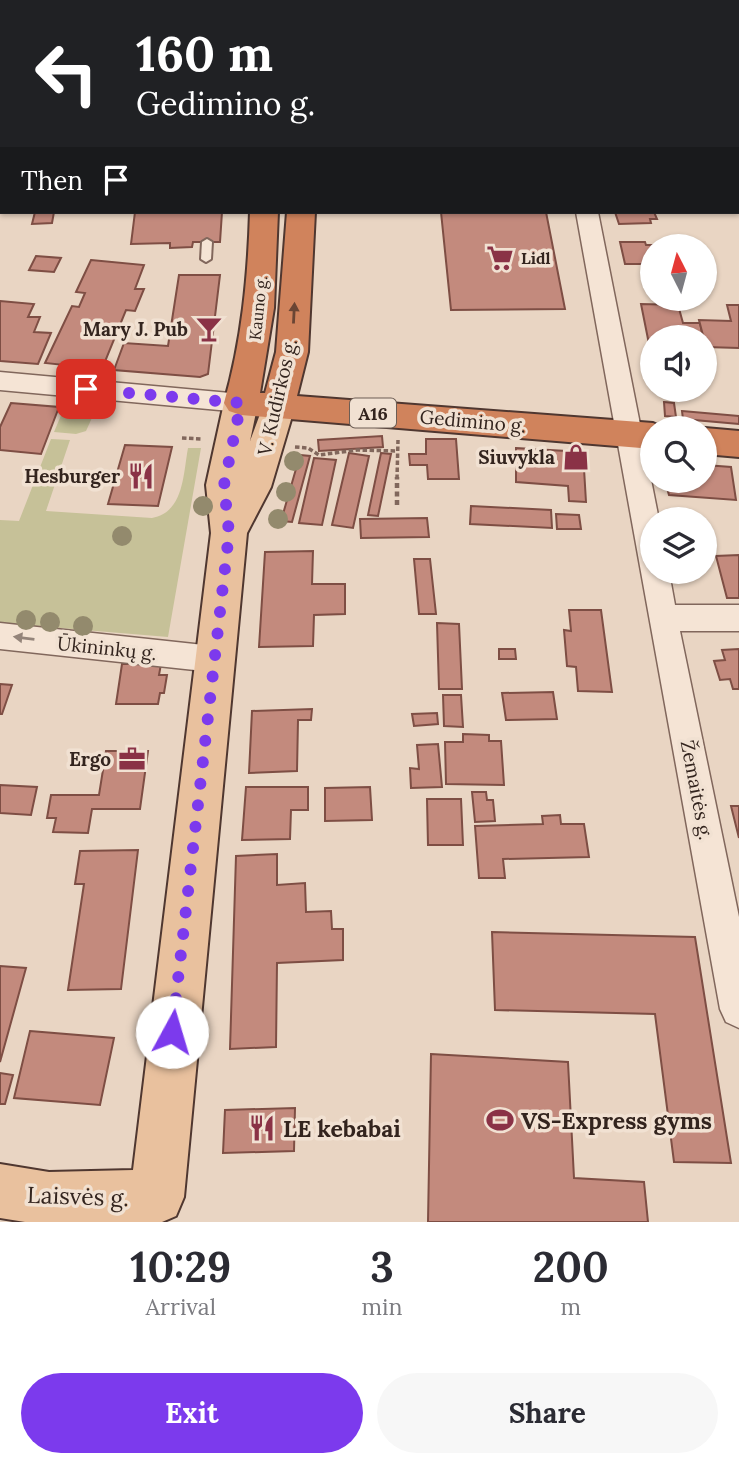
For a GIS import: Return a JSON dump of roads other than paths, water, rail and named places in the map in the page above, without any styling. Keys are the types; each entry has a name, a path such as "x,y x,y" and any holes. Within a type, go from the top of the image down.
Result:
{"highway":[{"path":"249,214 263,260"},
{"name":"Kauno g.","path":"241,403 251,369 263,260 264,214"},
{"name":"V. Kudirkos g.","path":"278,406 292,352 301,214"},
{"name":"Gedimino g.","path":"241,403 640,435"},
{"path":"717,442 739,444"}],"main road":[{"name":"V. Kudirkos g.","path":"157,1210 213,659 229,533 224,485 241,403"},
{"name":"V. Kudirkos g.","path":"229,533 253,487 278,406"},
{"name":"Laisvės g.","path":"47,1204 157,1210"}],"street":[{"path":"587,214 620,379 640,435"},
{"name":"Gedimino g.","path":"1,382 241,403"},
{"name":"Žemaitės g.","path":"656,584 731,917 739,1009"},
{"path":"663,618 739,618"},
{"name":"Ūkininkų g.","path":"0,636 213,659"}],"lane":[{"path":"206,259 207,242"}],"place":[{"name":"Lidl","path":"500,258"},
{"name":"Mary J. Pub","path":"209,329"},
{"name":"Siuvykla","path":"576,457"},
{"name":"Hesburger","path":"141,476"},
{"name":"Ergo","path":"132,759"},
{"name":"VS-Express gyms","path":"500,1120"},
{"name":"LE kebabai","path":"262,1128"}]}
